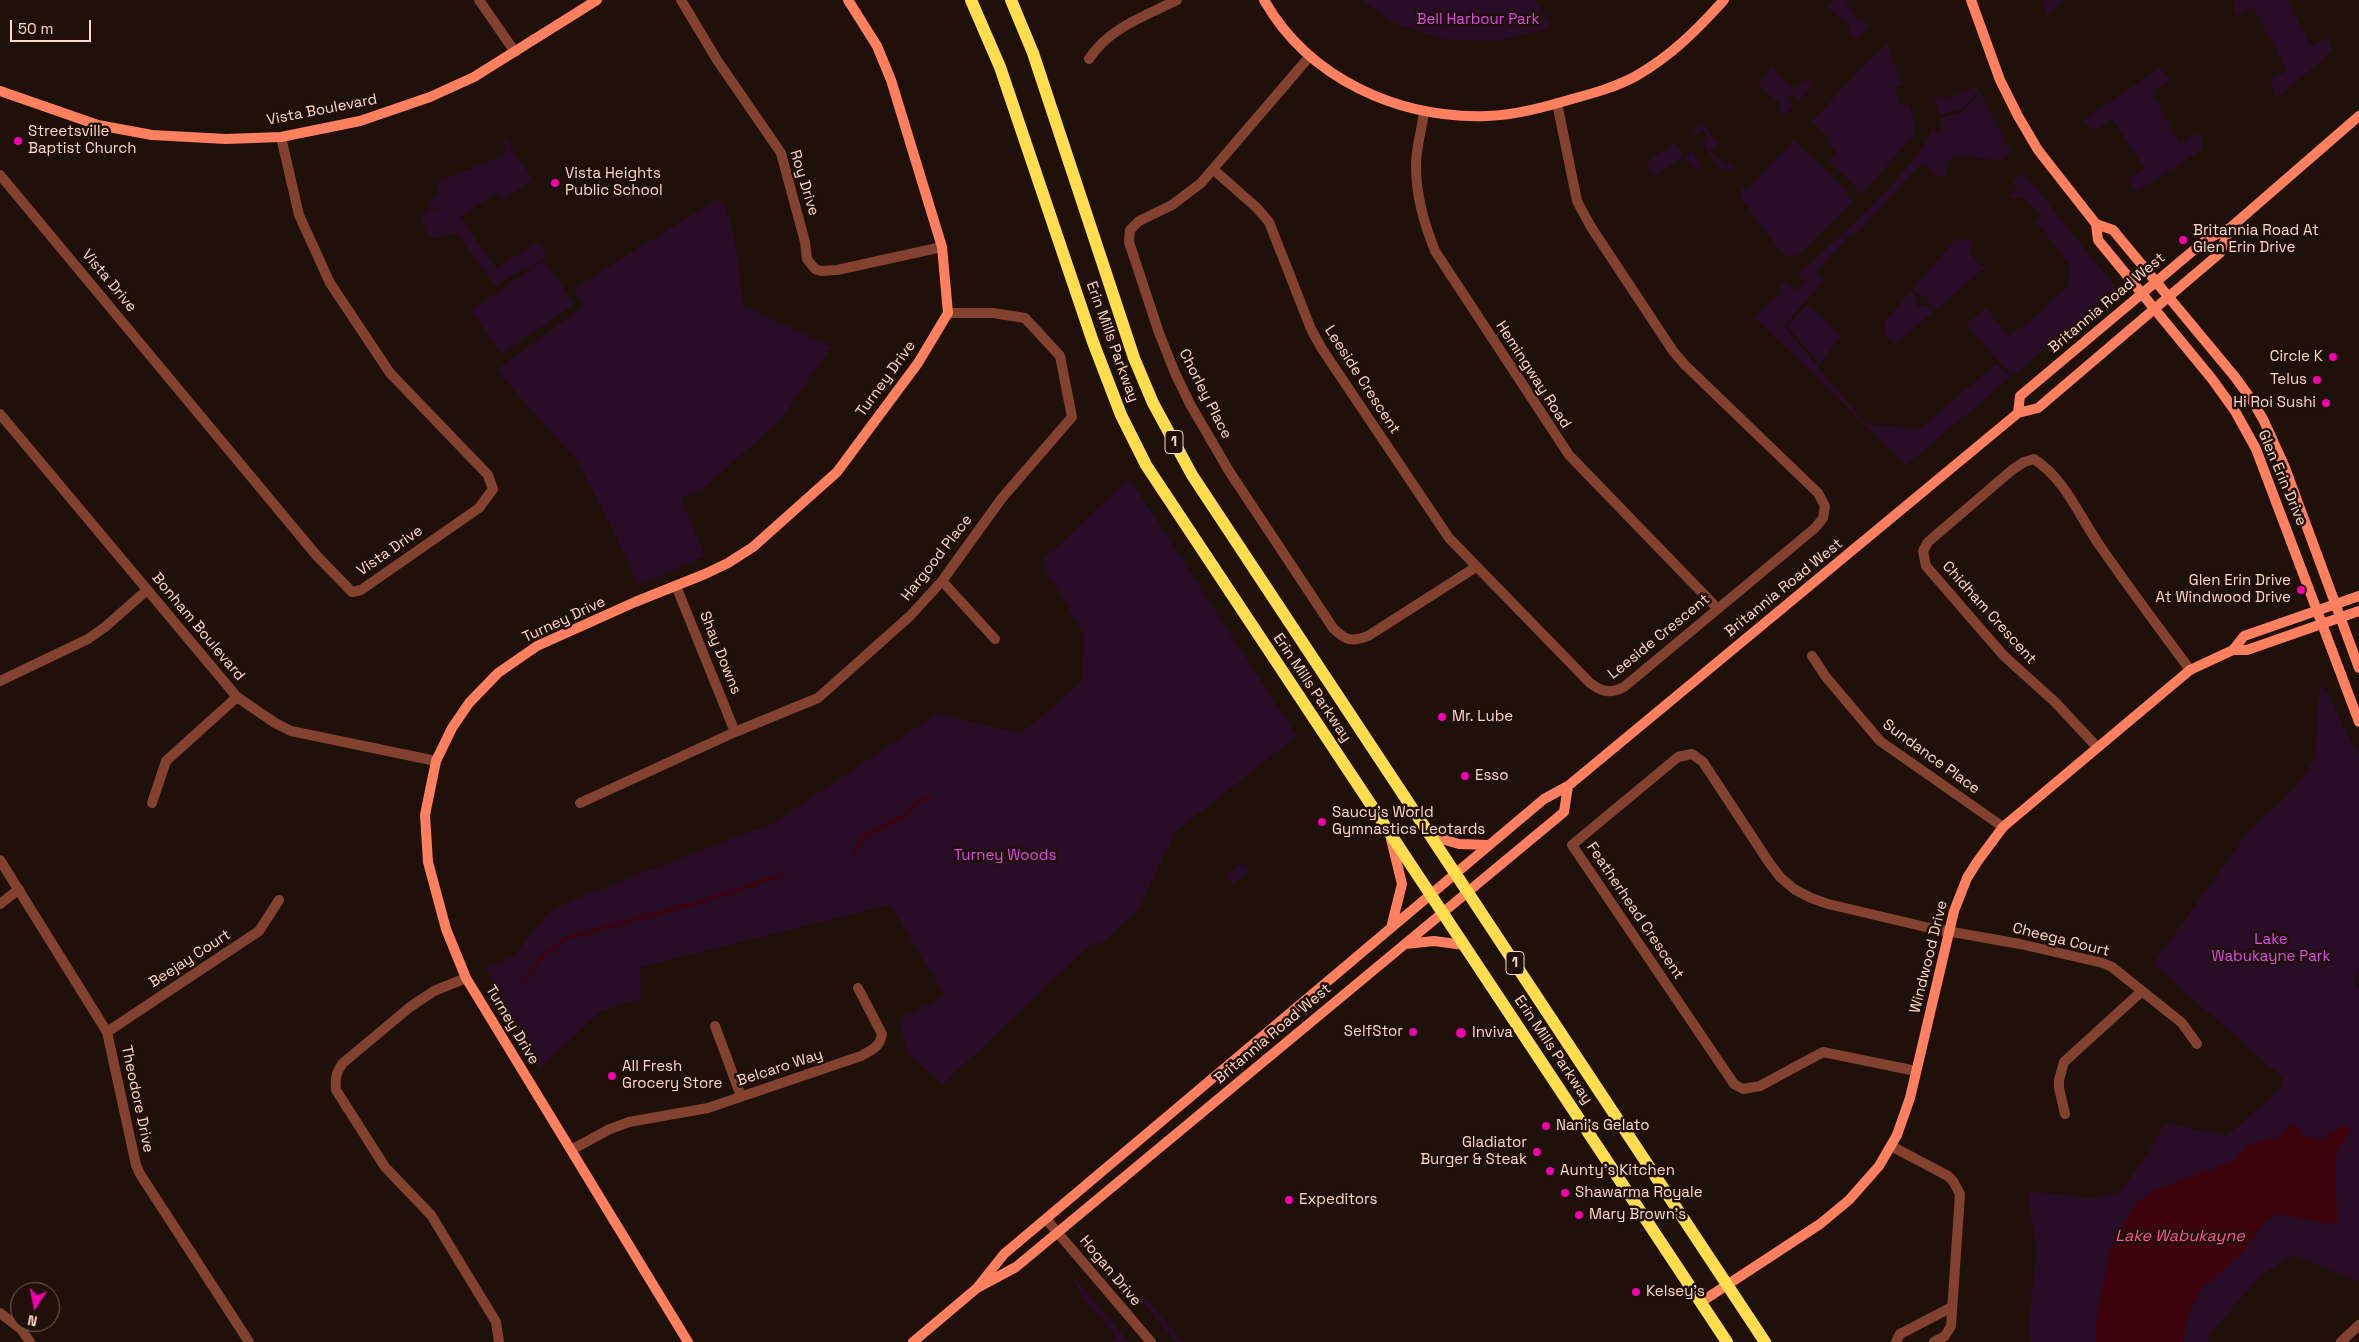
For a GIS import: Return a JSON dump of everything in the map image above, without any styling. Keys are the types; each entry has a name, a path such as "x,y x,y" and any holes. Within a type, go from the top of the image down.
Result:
{"main road":[{"name":"Erin Mills Parkway","path":"971,0 1000,67 1093,342 1121,415 1146,465 1727,1342"},
{"name":"Erin Mills Parkway","path":"1011,0 1033,54 1134,358 1153,403 1192,475 1765,1342"}],"street":[{"path":"479,0 515,52"},
{"name":"Vista Boulevard","path":"0,91 98,125 152,134 226,139 281,137 360,121 430,97 474,76 597,0"},
{"name":"Roy Drive","path":"681,0 717,60 781,153 805,242 807,259 814,268 821,271 837,270 942,246"},
{"path":"848,0 877,46 891,80 942,246 948,314"},
{"path":"1089,59 1098,46 1112,33 1177,0"},
{"path":"1264,0 1283,28 1310,56 1346,82 1368,94 1424,112 1458,116 1489,116 1522,111 1608,88 1642,72 1685,42 1724,0"},
{"name":"Glen Erin Drive","path":"1971,0 1989,52 2018,116 2055,174 2096,224 2113,230 2235,377 2263,419 2284,464 2359,668"},
{"name":"Chorley Place","path":"1310,56 1214,170 1184,197 1139,221 1130,230 1129,242 1159,333 1190,404 1230,471 1333,628 1342,637 1355,640 1368,636 1476,567"},
{"name":"Leeside Crescent","path":"1214,170 1257,208 1269,222 1322,350 1449,538 1476,567 1502,590 1590,683 1601,691 1613,693 1624,687 1815,528 1823,518 1826,506 1818,493 1685,365 1591,227 1577,201 1557,103"},
{"name":"Hemingway Road","path":"1424,112 1416,164 1417,193 1424,224 1435,252 1569,455 1718,609"},
{"name":"Britannia Road West","path":"2018,413 2020,396 2207,238 2230,228 2359,116"},
{"name":"Vista Drive","path":"0,175 317,556 352,592 361,590 479,508 493,489 491,480 390,373 330,283 299,215 281,137"},
{"name":"Glen Erin Drive","path":"2096,224 2098,240 2212,379 2235,410 2256,449 2359,722"},
{"name":"Britannia Road West","path":"978,1288 1004,1254 1544,799 1568,786 2018,413 2038,408 2220,253 2230,228"},
{"name":"Hargood Place","path":"580,803 735,732 818,698 910,616 942,580 1002,498 1072,417 1060,356 1025,318 993,313 948,314"},
{"name":"Turney Drive","path":"688,1342 466,978 446,930 428,862 425,816 436,761 452,728 469,703 498,673 537,646 728,564 753,548 836,472 918,363 948,314"},
{"name":"Bonham Boulevard","path":"0,414 237,697 291,731 436,761"},
{"name":"Chidham Crescent","path":"2097,747 2056,702 2004,656 1926,566 1923,551 1928,542 2012,470 2024,462 2034,459 2044,466 2064,487 2100,545 2190,670"},
{"path":"942,580 995,639"},
{"name":"Shay Downs","path":"676,586 735,732"},
{"path":"0,681 88,639 148,590"},
{"name":"Windwood Drive","path":"2233,650 2244,636 2359,596"},
{"name":"Windwood Drive","path":"1701,1302 1820,1224 1865,1184 1891,1146 1906,1111 1954,911 1967,878 1988,845 2003,827 2190,670 2233,650 2248,650 2359,611"},
{"name":"Sundance Place","path":"1812,656 1826,677 1880,741 2003,827"},
{"path":"152,803 166,761 237,697"},
{"name":"Featherhead Crescent","path":"1916,1071 1823,1052 1760,1086 1742,1089 1734,1084 1572,845 1678,757 1692,754 1703,762 1768,861 1780,877 1794,889 1810,898 1828,904 1949,931"},
{"name":"Britannia Road West","path":"913,1342 978,1288 1016,1267 1564,812 1568,786"},
{"path":"1390,834 1402,884 1390,928"},
{"path":"1431,836 1459,844 1489,845"},
{"name":"Theodore Drive","path":"0,860 108,1032 136,1165 249,1342"},
{"path":"0,904 18,889"},
{"name":"Beejay Court","path":"108,1032 259,931 279,900"},
{"name":"Cheega Court","path":"1949,931 2020,944 2103,963 2112,967 2182,1023 2197,1044"},
{"path":"1405,944 1434,941 1464,945"},
{"path":"466,978 434,991 410,1007 343,1063 337,1071 335,1081 336,1090 385,1167 431,1215 496,1322 499,1342"},
{"name":"Belcaro Way","path":"571,1150 610,1128 629,1122 708,1108 861,1056 874,1049 881,1042 880,1026 858,988"},
{"path":"2065,1114 2059,1088 2059,1080 2064,1062 2142,991"},
{"path":"715,1026 741,1096"},
{"path":"1891,1146 1948,1176 1957,1187 1960,1201 1955,1296 1952,1307 1951,1326 1945,1336 1934,1342"},
{"name":"Hogan Drive","path":"1046,1219 1151,1342"},
{"path":"1896,1342 1900,1334 1952,1307"},
{"path":"0,1313 21,1329 30,1342"},
{"path":"2341,1342 2359,1325"}],"green space":[{"name":"Bell Harbour Park","path":"1362,0 1535,0 1551,28 1494,41 1441,39 1392,22"},
{"path":"1835,0 1845,0 1859,21 1863,18 1870,27 1856,40 1848,32 1851,28 1828,7"},
{"path":"2041,0 2061,0 2062,2 2047,15"},
{"path":"2235,0 2287,0 2311,46 2328,37 2333,51 2277,98 2270,80 2287,71 2253,7 2236,16 2233,2"},
{"path":"1887,44 1903,85 1894,88 1901,106 1909,104 1915,124 1915,134 1861,195 1854,189 1856,187 1829,162 1837,152 1827,143 1830,139 1812,121 1868,61"},
{"path":"1772,68 1795,89 1805,79 1813,85 1799,100 1792,93 1787,99 1793,106 1784,116 1778,109 1781,105 1758,84"},
{"path":"2160,68 2171,80 2152,91 2179,143 2199,133 2204,148 2137,192 2127,180 2145,168 2112,119 2094,131 2083,120"},
{"path":"1977,86 1979,91 1960,110 1939,115 1934,99 1945,95 1946,99"},
{"path":"1980,92 2011,152 2002,161 1955,155 1946,165 1948,171 1945,175 1936,176 1924,164 1920,165 1856,235 1852,233 1816,272 1824,281 1784,326 1866,424 1919,429 1996,364 2011,377 1906,465 1755,318 1767,304 1783,292 1779,286 1787,281 1794,291 1805,283 1798,274 1850,227 1893,183 1924,145 1930,131 1941,131 1940,118 1962,112"},
{"path":"1702,124 1718,142 1711,151 1726,164 1730,161 1736,167 1730,170 1719,168 1701,142 1707,137 1703,130 1696,135 1693,130"},
{"path":"504,139 507,140 532,179 503,201 496,193 460,217 496,268 538,241 547,256 527,270 524,267 496,287 457,234 449,233 443,236 443,226 442,236 436,239 425,229 421,215 430,209 438,210 442,214 441,211 433,207 428,207 437,191 438,181 503,156 506,147"},
{"path":"1794,140 1848,191 1846,194 1853,201 1799,254 1788,256 1778,247 1741,198 1741,185 1746,190"},
{"path":"1675,142 1683,154 1682,158 1655,176 1645,163"},
{"path":"1692,151 1702,167 1695,171 1685,157"},
{"path":"2024,173 2113,284 2113,291 2013,376 1998,362 1966,324 1986,308 2009,336 2047,308 2046,305 2067,288 2070,266 2040,226 2038,227 2034,222 2041,215 2026,199 2008,197 2018,189 2012,182"},
{"path":"719,198 725,208 733,234 744,306 832,347 780,420 703,489 681,498 705,556 638,586 613,530 577,461 496,370 584,306 573,289"},
{"path":"1959,238 1972,241 1974,245 1968,251 1982,267 1990,264 1936,309 1929,303 1927,296 1920,295 1913,289 1953,242"},
{"path":"544,260 575,304 501,354 471,310"},
{"path":"1911,291 1917,297 1916,309 1920,305 1926,305 1933,312 1895,345 1885,335 1885,321"},
{"path":"1807,304 1842,336 1819,364 1787,326"},
{"name":"Turney Woods","path":"1129,478 1297,736 1175,832 1139,909 1099,945 1094,942 943,1084 907,1054 899,1019 945,996 890,905 640,967 641,998 601,1011 539,1069 486,968 514,956 549,912 577,898 773,823 936,714 1021,733 1082,682 1084,635 1041,562"},
{"name":"Lake Wabukayne Park","path":"2320,685 2328,693 2359,755 2359,968 2353,981 2359,989 2359,1282 2294,1255 2263,1274 2211,1332 2208,1342 2031,1342 2029,1327 2036,1251 2028,1191 2091,1198 2120,1192 2148,1153 2165,1123 2227,1136 2279,1089 2283,1078 2153,964 2248,832 2297,786 2315,757"},
{"path":"1241,864 1248,867 1248,873 1232,884 1224,875"},
{"path":"1076,1279 1129,1342 1111,1342 1116,1337 1078,1292 1080,1290 1073,1281"},
{"path":"1143,1295 1183,1342 1176,1342 1139,1299"}],"water":[{"name":"Lake Wabukayne","path":"2294,1122 2303,1136 2320,1139 2345,1124 2352,1131 2339,1147 2335,1159 2337,1222 2334,1225 2280,1214 2267,1219 2241,1254 2201,1289 2188,1314 2183,1342 2095,1342 2095,1327 2110,1249 2137,1202 2155,1190 2233,1161 2249,1144 2279,1137"}],"waterway":[{"path":"853,855 863,837 904,816 917,802 930,798"},
{"path":"523,982 544,954 569,937 704,901 783,874"}],"place":[{"name":"Streetsville Baptist Church","path":"18,141"},
{"name":"Vista Heights Public School","path":"555,183"},
{"name":"Britannia Road At Glen Erin Drive","path":"2183,240"},
{"name":"Circle K","path":"2333,357"},
{"name":"Telus","path":"2317,380"},
{"name":"Hi Roi Sushi","path":"2326,403"},
{"name":"Glen Erin Drive At Windwood Drive","path":"2301,590"},
{"name":"Mr. Lube","path":"1442,717"},
{"name":"Esso","path":"1465,776"},
{"name":"Saucy's World Gymnastics Leotards","path":"1322,822"},
{"name":"SelfStor","path":"1413,1032"},
{"name":"Inviva","path":"1461,1033"},
{"name":"All Fresh Grocery Store","path":"612,1076"},
{"name":"Nani’s Gelato","path":"1546,1126"},
{"name":"Gladiator Burger & Steak","path":"1537,1152"},
{"name":"Aunty's Kitchen","path":"1550,1171"},
{"name":"Shawarma Royale","path":"1565,1193"},
{"name":"Expeditors","path":"1289,1200"},
{"name":"Mary Brown's","path":"1579,1215"},
{"name":"Kelsey's","path":"1636,1292"}]}
